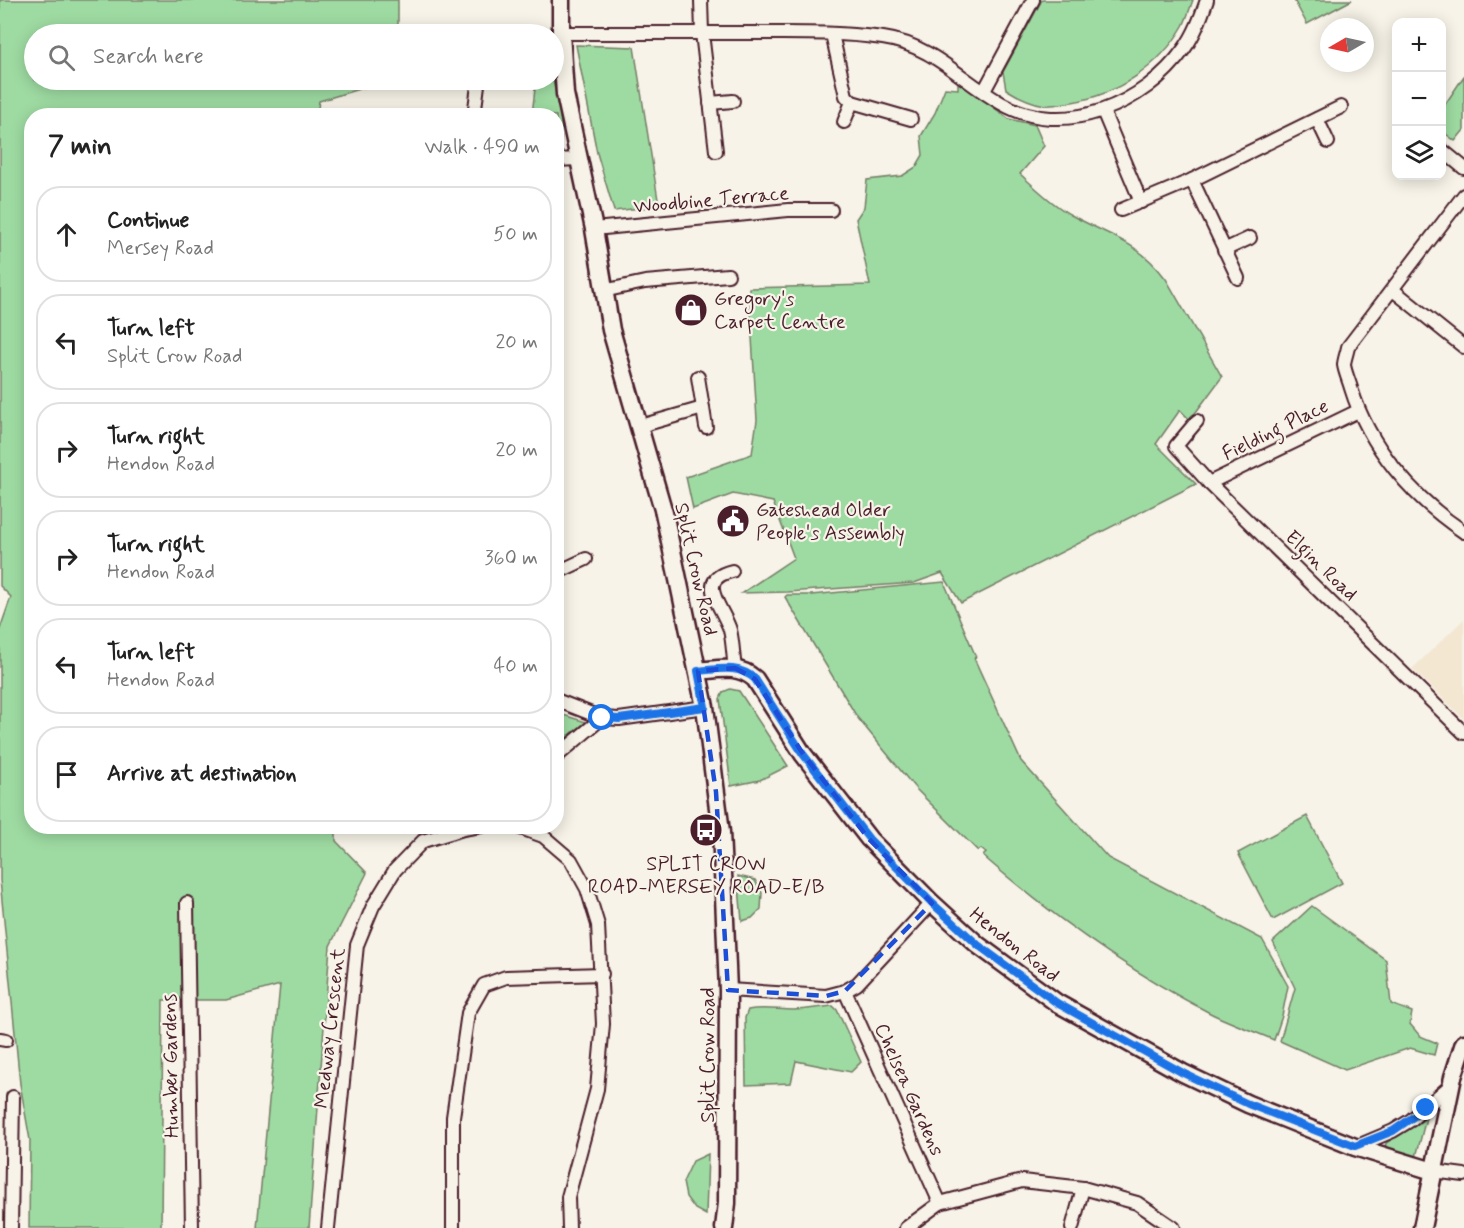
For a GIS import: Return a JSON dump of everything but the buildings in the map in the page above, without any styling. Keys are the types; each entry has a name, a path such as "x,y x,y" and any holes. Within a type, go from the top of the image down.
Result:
{"street":[{"name":"Split Crow Road","path":"561,0 561,24"},
{"path":"702,0 702,33 716,151"},
{"path":"984,91 1033,0"},
{"path":"564,33 832,34 886,38 923,51 944,62 1001,104 1025,113 1052,118 1080,116 1103,111 1128,100 1148,87 1169,68 1185,48 1196,29 1207,0"},
{"path":"832,34 846,96 852,102 911,119"},
{"name":"Split Crow Road","path":"564,79 565,94 594,230 611,330 664,513 705,707 721,832 728,990 728,1203 724,1228"},
{"path":"475,108 477,90"},
{"path":"710,103 733,101"},
{"path":"844,122 852,102"},
{"path":"1121,210 1191,180 1341,107"},
{"path":"1103,111 1141,202"},
{"path":"1317,119 1328,142"},
{"path":"1446,153 1464,168"},
{"path":"564,160 579,159"},
{"path":"1191,180 1238,278"},
{"path":"1464,195 1348,347 1344,366 1358,411 1383,451 1422,500 1464,532"},
{"name":"Woodbine Terrace","path":"594,230 788,210 831,210"},
{"path":"1224,250 1250,238"},
{"path":"603,291 645,282 728,275"},
{"path":"1393,290 1464,347"},
{"path":"698,377 706,427"},
{"path":"640,426 703,408"},
{"name":"Fielding Place","path":"1209,483 1358,411"},
{"name":"Elgin Road","path":"1197,422 1176,446 1209,483 1464,733"},
{"path":"564,569 586,559"},
{"path":"698,671 735,668 730,631 713,592 714,581 720,574 732,571"},
{"name":"Hendon Road","path":"735,668 747,672 755,679 803,754 869,839 932,903 978,945 1057,1003 1183,1073 1248,1104 1355,1146 1433,1172"},
{"path":"564,703 602,718 619,719 705,707"},
{"path":"564,750 602,718"},
{"name":"Medway Crescent","path":"328,1228 357,945 373,906 395,870 423,841 446,834"},
{"path":"538,834 571,860 587,889 598,925 602,974 603,1024 597,1089 568,1197 569,1228"},
{"name":"Humber Gardens","path":"187,903 192,1228"},
{"path":"728,990 826,996 845,990 857,984 932,903"},
{"path":"453,1228 453,1117 468,1013 484,986 506,977 602,974"},
{"name":"Chelsea Gardens","path":"845,990 940,1203"},
{"path":"1422,1228 1451,1085 1464,1043"},
{"path":"1355,1146 1393,1131 1412,1120 1451,1085"},
{"path":"11,1228 13,1097"},
{"path":"1433,1172 1464,1175"},
{"path":"906,1228 940,1203 1022,1181 1083,1188 1137,1203 1174,1228"},
{"path":"1072,1228 1083,1188"}],"highlighted area":[{"path":"735,668 755,679 803,754 869,839 932,903 845,991 826,996 728,990 716,792 698,671"}],"shaded area":[{"path":"1464,619 1464,719 1412,669"}],"green space":[{"path":"0,0 398,0 398,24 24,24 24,90 356,90 319,101 318,108 24,108 24,834 336,834 336,841 367,873 330,946 309,1228 257,1228 280,985 226,1000 163,1000 161,1228 29,1228 30,1140 20,1084 0,880 0,629 11,597 0,586"},
{"path":"1042,0 1193,0 1183,26 1150,66 1105,93 1072,102 1048,105 1030,101 1006,89 1003,72"},
{"path":"1294,0 1352,0 1307,24"},
{"path":"576,45 634,47 659,206 614,211 597,153"},
{"path":"1464,76 1464,130 1455,141 1446,134 1446,103"},
{"path":"958,80 1009,119 1035,125 1044,146 1020,174 1064,211 1134,248 1145,256 1166,279 1222,377 1190,420 1180,410 1156,444 1196,484 961,603 942,573 914,583 742,593 794,558 773,502 733,494 693,509 686,477 752,454 757,420 749,288 870,285 856,219 864,207 867,180 902,176 916,167 923,155 921,136 935,113 945,88 958,89"},
{"path":"535,90 555,90 558,108 533,108"},
{"path":"944,582 976,657 974,658 1021,761 1108,858 1262,939 1288,986 1274,1040 1210,1013 1120,961 1036,900 983,856 986,853 981,849 978,851 915,788 857,717 785,597 787,595 811,595"},
{"path":"730,689 739,691 788,766 760,780 731,786 720,699 723,692"},
{"path":"564,715 586,722 564,739"},
{"path":"1307,816 1342,883 1273,920 1238,853"},
{"path":"738,876 755,880 762,893 761,909 752,918 742,921"},
{"path":"1312,906 1386,960 1391,1004 1412,1012 1410,1024 1420,1036 1437,1043 1434,1055 1410,1048 1345,1070 1280,1041 1295,988 1273,942"},
{"path":"833,1006 861,1062 851,1072 796,1061 791,1083 746,1085 745,1018 748,1010 798,1010"},
{"path":"1426,1118 1416,1157 1385,1147 1386,1143"},
{"path":"708,1154 706,1215 695,1209 686,1197 683,1182 693,1161"}],"place":[{"name":"Gregory's Carpet Centre","path":"691,310"},
{"name":"Gateshead Older People's Assembly","path":"733,521"},
{"name":"SPLIT CROW ROAD-MERSEY ROAD-E/B","path":"706,830"}],"route":[{"path":"602,718 619,719 705,707 698,671 735,668 747,672 755,679 803,754 869,839 932,903 978,945 1057,1003 1183,1073 1248,1104 1355,1146 1393,1131 1412,1120 1426,1108"}]}
